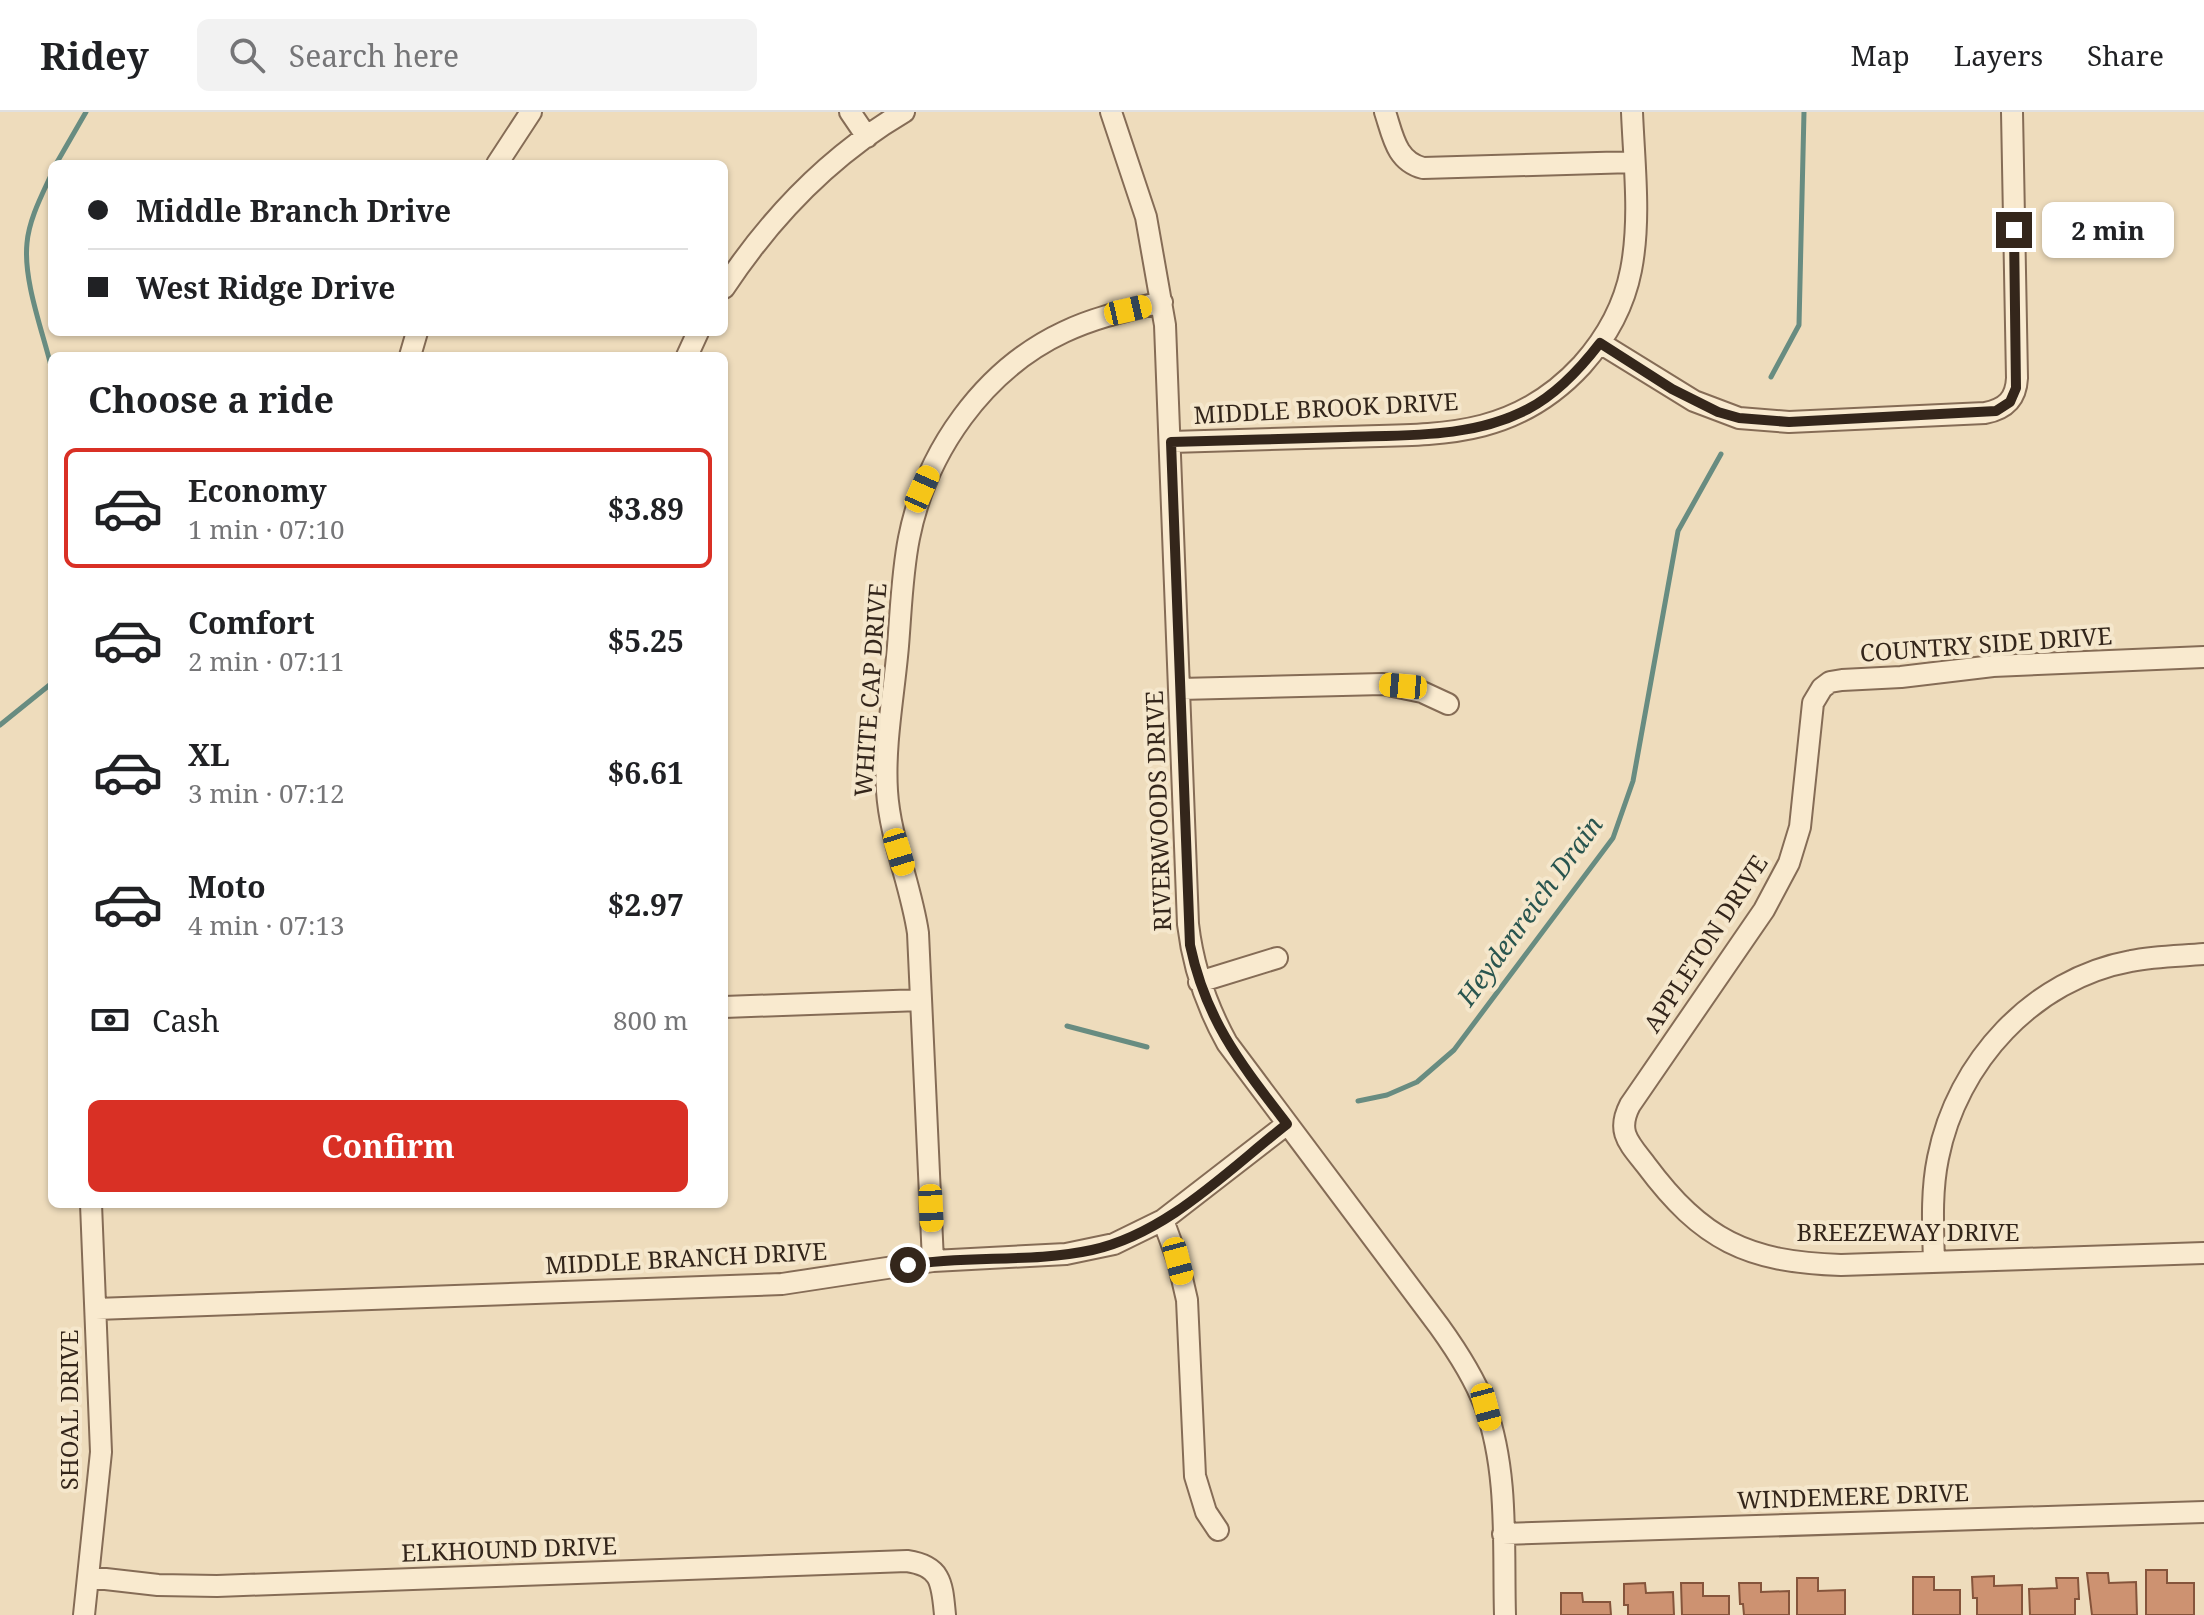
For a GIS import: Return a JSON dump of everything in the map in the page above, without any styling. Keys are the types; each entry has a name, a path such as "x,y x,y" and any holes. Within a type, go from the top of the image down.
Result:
{"street":[{"path":"500,160 531,112"},
{"path":"850,112 867,137"},
{"path":"728,282 752,248 797,195 867,137 904,112"},
{"name":"RIVERWOODS DRIVE","path":"1111,112 1146,217 1167,347 1188,924 1199,982 1227,1043 1439,1326 1465,1364 1486,1407 1500,1474 1505,1615"},
{"path":"1385,112 1396,147 1407,161 1423,168 1634,162"},
{"name":"MIDDLE BROOK DRIVE","path":"1171,442 1434,434 1488,425 1548,397 1600,343 1618,311 1631,270 1635,225 1632,112"},
{"path":"1600,343 1694,401 1718,412 1751,420 1789,422 1996,411 2010,402 2017,378 2012,112"},
{"name":"WHITE CAP DRIVE","path":"933,1261 914,907 893,831 887,792 909,537 922,489 944,443 995,381 1036,348 1082,324 1162,302"},
{"name":"COUNTRY SIDE DRIVE","path":"1822,688 1830,682 1842,680 1901,677 1966,668 2204,657"},
{"path":"1180,689 1383,684 1422,692 1448,704"},
{"name":"APPLETON DRIVE","path":"1623,1125 1630,1105 1764,910 1789,863 1800,827 1813,703 1822,688"},
{"path":"1934,1262 1933,1209 1938,1157 1966,1082 1993,1041 2034,1003 2080,977 2131,961 2204,954"},
{"path":"1199,982 1277,958"},
{"path":"728,1007 921,1000"},
{"name":"MIDDLE BRANCH DRIVE","path":"96,1309 782,1284 933,1261 1041,1257 1091,1250 1130,1237 1163,1220 1287,1124"},
{"name":"BREEZEWAY DRIVE","path":"1623,1125 1628,1142 1681,1209 1712,1233 1751,1252 1792,1262 1934,1262 2204,1253"},
{"name":"SHOAL DRIVE","path":"84,1615 101,1452 91,1208"},
{"path":"1163,1220 1178,1261 1187,1300 1195,1476 1206,1512 1218,1530"},
{"name":"WINDEMERE DRIVE","path":"1503,1534 2204,1512"},
{"name":"ELKHOUND DRIVE","path":"88,1577 179,1586 217,1586 907,1561 920,1563 940,1580 945,1615"}],"building":[{"path":"2146,1570 2167,1570 2167,1583 2194,1583 2194,1615 2146,1615"},
{"path":"2087,1573 2108,1573 2109,1583 2136,1582 2137,1615 2092,1615"},
{"path":"1994,1576 1994,1586 2022,1585 2022,1615 1977,1615 1972,1577"},
{"path":"1913,1577 1934,1577 1934,1590 1960,1590 1960,1615 1913,1615"},
{"path":"1797,1578 1818,1578 1818,1591 1845,1590 1845,1615 1797,1615"},
{"path":"2056,1578 2078,1578 2079,1599 2075,1599 2075,1615 2030,1615 2029,1589 2057,1588"},
{"path":"1645,1583 1646,1593 1673,1592 1674,1615 1628,1615 1628,1605 1624,1605 1624,1584"},
{"path":"1681,1583 1703,1583 1703,1596 1729,1596 1729,1615 1682,1615"},
{"path":"1739,1583 1761,1583 1761,1592 1789,1591 1789,1615 1744,1615"},
{"path":"1561,1593 1582,1593 1583,1602 1610,1602 1611,1615 1561,1615"}],"waterway":[{"path":"58,160 86,112"},
{"name":"Heydenreich Drain","path":"1771,377 1799,325 1804,112"},
{"path":"48,182 36,207 27,243 31,290 48,355"},
{"name":"Heydenreich Drain","path":"1358,1101 1387,1095 1417,1082 1454,1050 1613,838 1633,781 1678,531 1721,454"},
{"path":"0,725 48,686"},
{"name":"Heydenreich Drain","path":"1067,1026 1147,1047"}],"route":[{"path":"908,1265 961,1259 1041,1257 1114,1244 1163,1220 1287,1124 1241,1064 1217,1026 1199,982 1190,945 1171,442 1423,435 1467,430 1510,418 1548,397 1563,385 1600,343 1694,401 1739,418 1789,422 1996,411 2014,396 2017,378 2014,230"}]}
